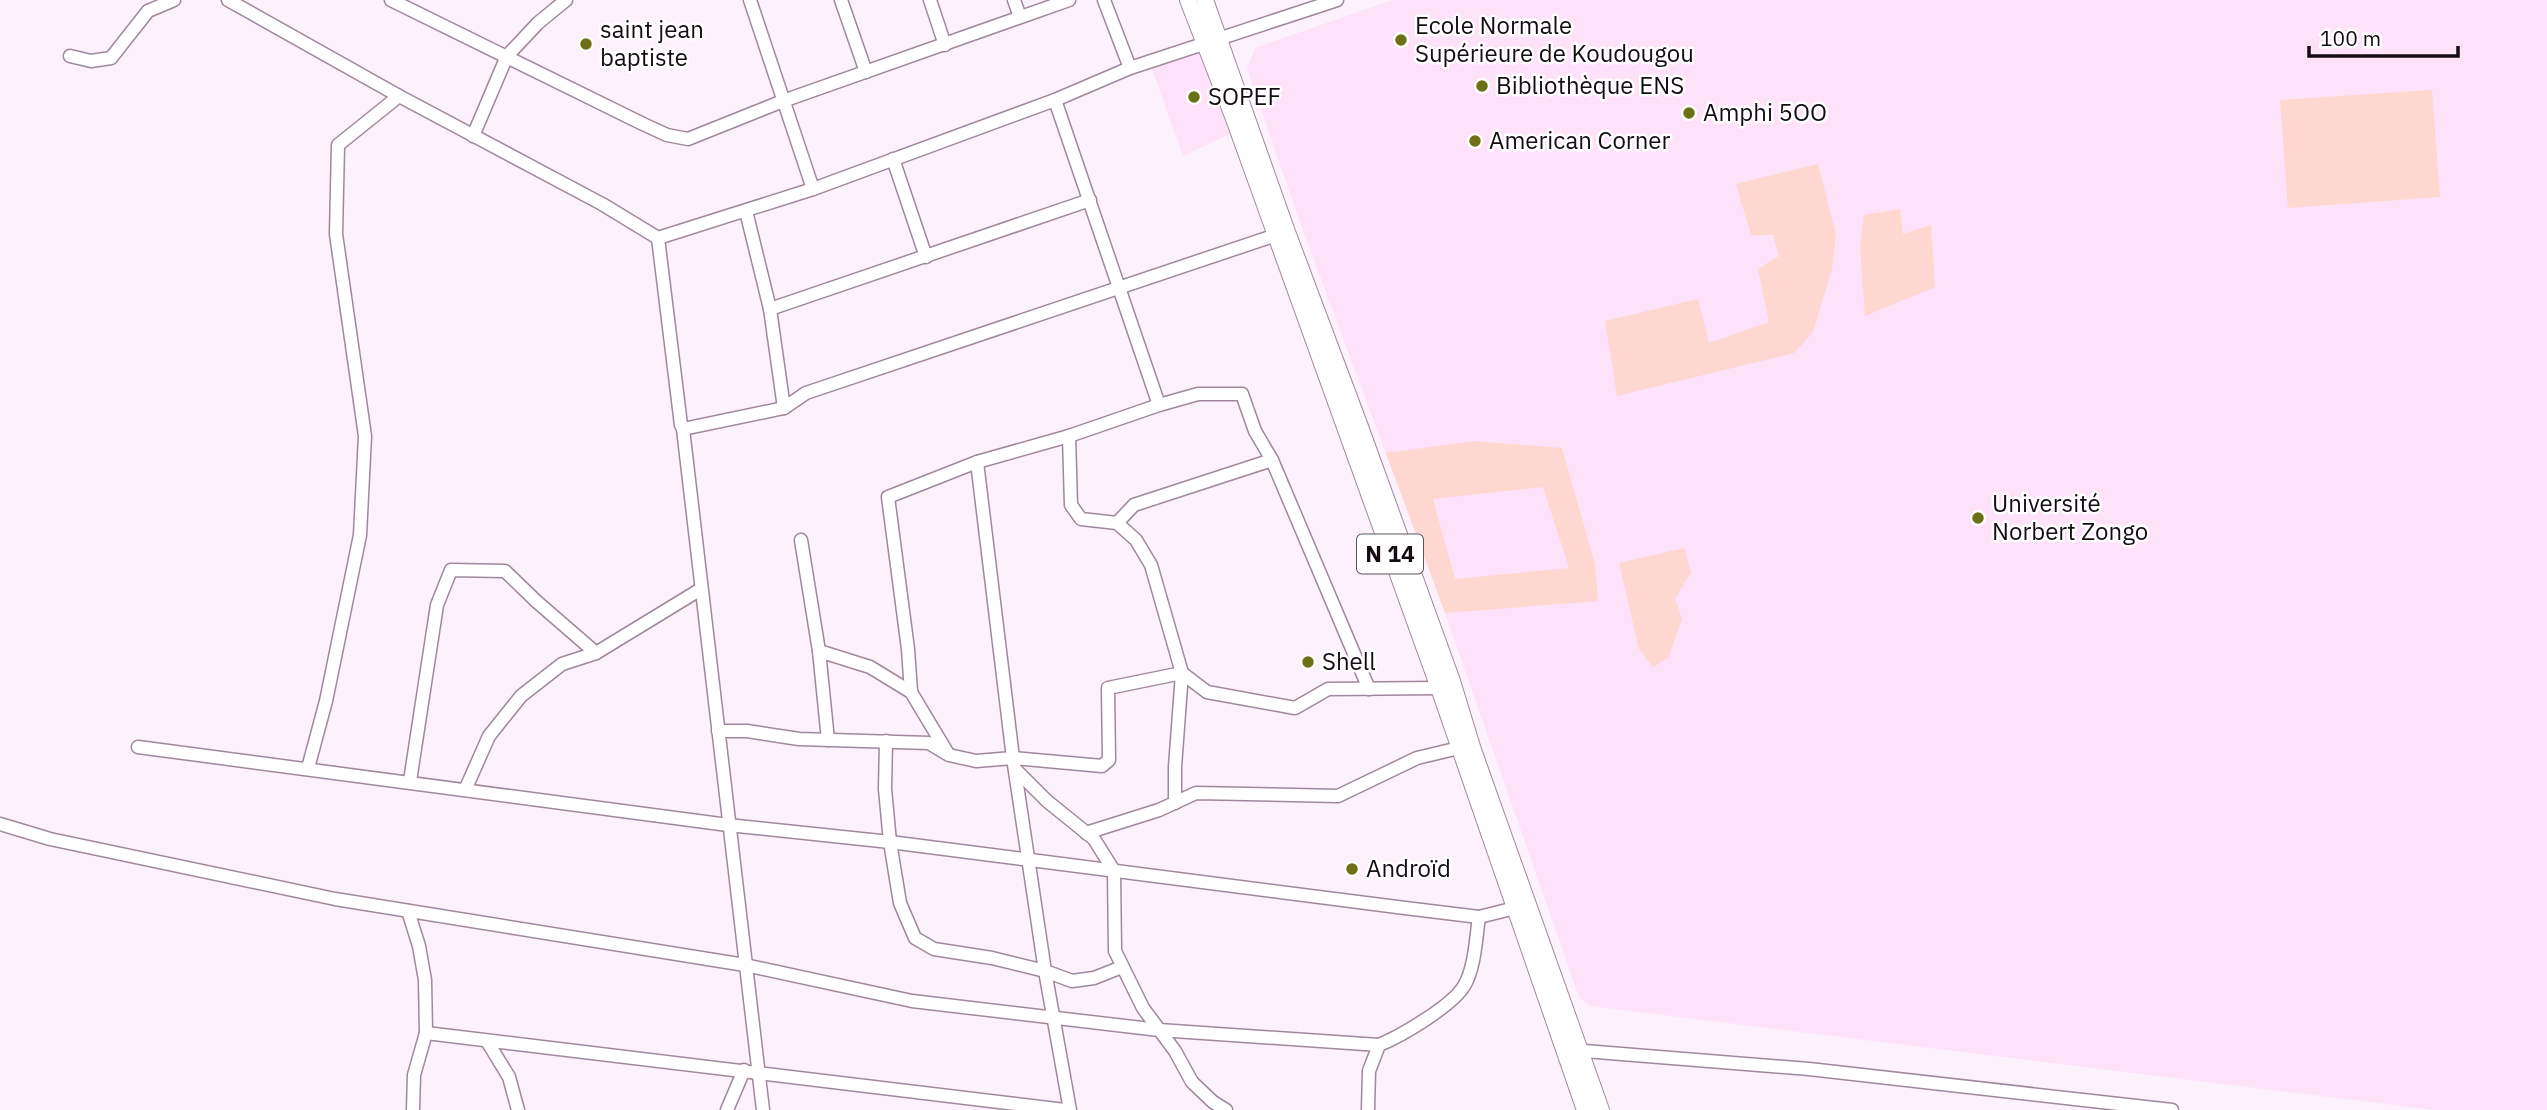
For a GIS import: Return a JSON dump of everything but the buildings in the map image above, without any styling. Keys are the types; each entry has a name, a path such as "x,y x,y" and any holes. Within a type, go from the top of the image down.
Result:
{"main road":[{"name":"N 14","path":"1188,0 1212,42 1287,232 1443,655 1573,1050 1585,1110"},
{"name":"N 14","path":"1205,0 1212,42 1276,235 1515,908 1573,1050 1601,1110"}],"street":[{"path":"70,56 91,61 111,58 148,11 174,0"},
{"path":"228,0 248,5 399,96 602,204 658,238 813,189 1055,100 1130,68 1337,0"},
{"path":"391,0 643,124 667,135 688,139 783,101 1069,0"},
{"path":"473,136 507,56 538,23 566,0"},
{"path":"750,0 813,189"},
{"path":"841,0 866,72"},
{"path":"930,0 944,45"},
{"path":"1014,0 1020,17"},
{"path":"1104,0 1130,68"},
{"path":"308,768 326,701 360,535 365,449 336,234 338,145 399,96"},
{"path":"1055,100 1159,405"},
{"path":"893,159 926,257"},
{"path":"770,309 1090,200"},
{"path":"746,211 770,309 785,408"},
{"path":"683,429 785,408 806,393 1276,235"},
{"path":"658,238 763,1110"},
{"path":"949,755 911,692 888,497 977,462 1069,436 1198,394 1242,394 1255,431 1272,460 1369,689"},
{"path":"1069,436 1071,505 1081,519 1117,523 1136,540 1152,565 1182,673 1174,767 1174,803"},
{"path":"1117,523 1134,505 1272,460"},
{"path":"426,1033 1068,1110 1014,764 977,462"},
{"path":"801,540 819,651 828,740"},
{"path":"410,781 437,605 451,570 505,571 596,653"},
{"path":"466,788 489,736 521,696 562,664 596,653 701,589"},
{"path":"819,651 870,667 911,692"},
{"path":"718,732 747,731 799,739 929,743 949,755 976,761 1102,766 1109,760 1108,688 1182,673 1207,692 1295,708 1328,689 1438,688"},
{"path":"886,741 890,842 900,903 915,938 934,949 992,958 1045,971 1072,981 1094,978 1122,967"},
{"path":"138,747 728,824 1479,917 1515,908"},
{"path":"1087,833 1159,810 1196,793 1338,796 1417,758 1459,748"},
{"path":"1014,764 1047,801 1094,839 1114,871 1115,951 1122,967 1143,1008 1192,1082 1226,1110"},
{"path":"0,824 77,845 335,899 745,965 912,1001 1159,1030 1379,1045 1399,1037 1436,1012 1464,987 1474,955 1479,917"},
{"path":"408,911 419,946 425,980 426,1033 414,1075 413,1110"},
{"path":"487,1041 509,1077 518,1110"},
{"path":"1367,1110 1369,1071 1379,1045"},
{"path":"1573,1050 1809,1069 2091,1105 2172,1110"},
{"path":"727,1110 744,1070"}],"shaded area":[{"name":"Université Norbert Zongo","path":"1392,0 2547,0 2547,1110 2435,1110 1590,1006 1579,997 1445,613 1301,225 1247,69 1255,48"},
{"path":"1200,53 1230,134 1183,156 1151,66"},
{"path":"2432,90 2440,197 2288,208 2280,100"},
{"path":"1818,164 1836,235 1832,269 1813,332 1794,353 1617,396 1605,321 1698,299 1709,343 1769,322 1758,269 1779,256 1773,235 1751,235 1736,184"},
{"path":"1900,209 1903,234 1931,225 1935,287 1865,316 1860,248 1864,215"},
{"path":"1474,441 1562,448 1595,564 1598,601 1445,613 1386,453","holes":["1543,487 1569,568 1455,579 1433,499"]},
{"path":"1684,548 1691,572 1675,599 1682,619 1668,658 1653,667 1639,649 1619,563"}],"place":[{"name":"Ecole Normale Supérieure de Koudougou","path":"1401,40"},
{"name":"saint jean baptiste","path":"586,44"},
{"name":"Bibliothèque ENS","path":"1482,86"},
{"name":"SOPEF","path":"1194,97"},
{"name":"Amphi 5OO","path":"1689,113"},
{"name":"American Corner","path":"1475,141"},
{"name":"Université Norbert Zongo","path":"1978,518"},
{"name":"Shell","path":"1308,662"},
{"name":"Androïd","path":"1352,869"}]}
